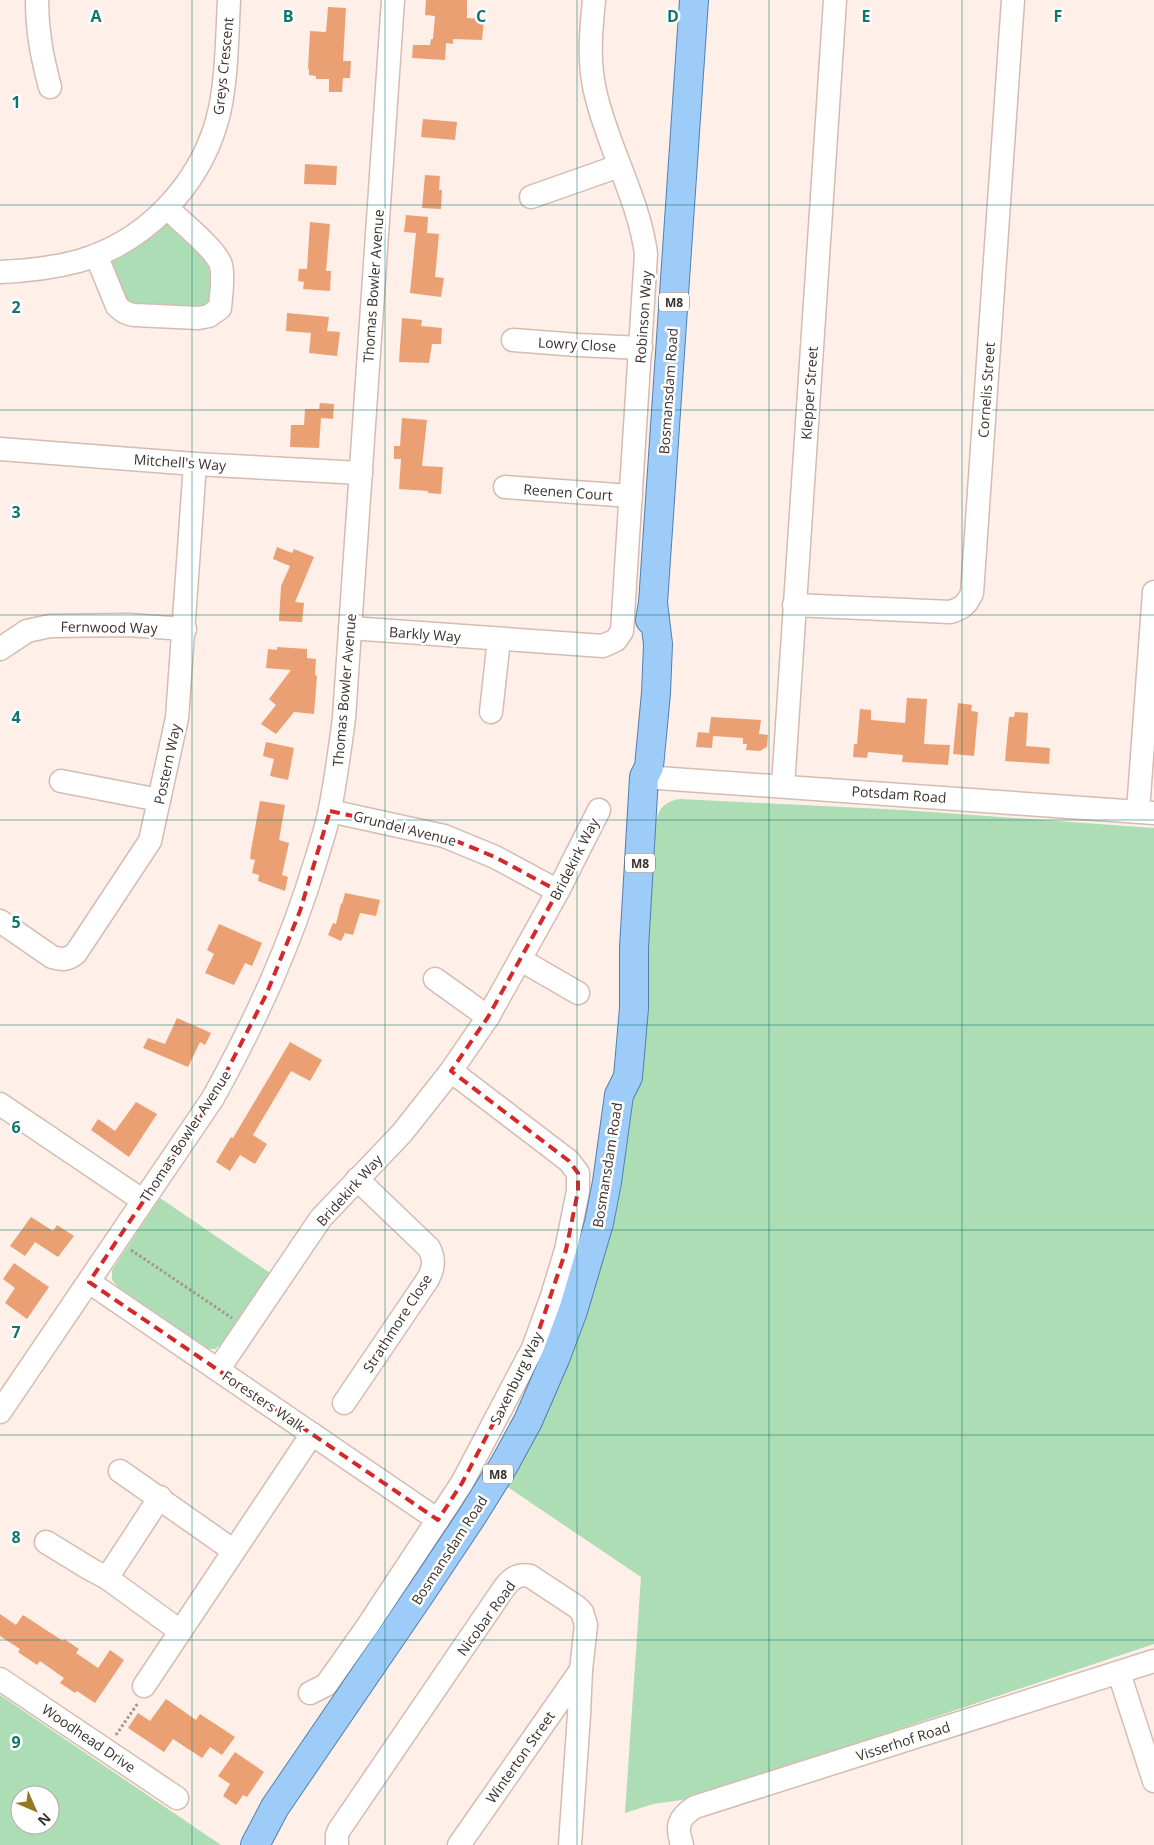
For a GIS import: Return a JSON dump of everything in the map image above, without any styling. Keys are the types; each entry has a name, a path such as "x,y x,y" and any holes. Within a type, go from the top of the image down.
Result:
{"main road":[{"name":"Bosmansdam Road","path":"255,1845 275,1807 471,1518 504,1465 528,1420 555,1358 599,1223 607,1182 619,1095 628,1077 634,1008 634,948 644,777 638,759 639,692 653,603 694,0"},
{"name":"Bosmansdam Road","path":"242,1845 275,1807"}],"street":[{"path":"37,0 40,46 50,87"},
{"name":"Greys Crescent","path":"0,272 64,265 96,255 134,235 167,208 188,182 202,159 217,120 222,100 229,0"},
{"name":"Thomas Bowler Avenue","path":"0,1412 213,1098 242,1045 266,995 300,911 330,811 344,718 393,0"},
{"name":"Robinson Way","path":"594,0 590,50 595,92 639,220 646,254 623,626 616,640"},
{"name":"Klepper Street","path":"783,786 835,0"},
{"name":"Cornelis Street","path":"794,605 950,612 959,610 967,603 972,593 1013,0"},
{"path":"531,197 619,166"},
{"path":"96,255 117,306 128,314 198,318 209,316 220,308 222,277 220,264 214,253 167,208"},
{"name":"Lowry Close","path":"513,340 641,348"},
{"name":"Mitchell's Way","path":"0,449 196,464 361,473"},
{"name":"Postern Way","path":"0,921 52,956 61,960 70,958 76,953 150,841 177,718 196,464"},
{"name":"Reenen Court","path":"505,487 631,496"},
{"path":"1146,812 1154,592"},
{"name":"Fernwood Way","path":"2,643 28,631 50,626 128,625 184,629"},
{"name":"Barkly Way","path":"350,628 603,646 616,640"},
{"path":"492,712 499,639"},
{"name":"Potsdam Road","path":"644,777 1146,812"},
{"path":"62,781 160,800"},
{"name":"Bridekirk Way","path":"218,1370 321,1218 402,1133 451,1071 488,1017 558,891 599,810"},
{"name":"Grundel Avenue","path":"330,811 444,836 495,857 558,891"},
{"path":"520,960 578,993"},
{"path":"435,979 488,1017"},
{"name":"Saxenburg Way","path":"310,1693 326,1685 462,1483 533,1348 566,1250 578,1191 578,1173 569,1161 451,1071"},
{"path":"0,1104 142,1200"},
{"name":"Strathmore Close","path":"344,1403 428,1279 432,1272 433,1264 429,1248 357,1179"},
{"name":"Foresters Walk","path":"89,1282 438,1520"},
{"path":"144,1686 312,1434"},
{"path":"120,1471 234,1551"},
{"path":"107,1578 160,1498"},
{"path":"46,1542 107,1578 180,1631"},
{"name":"Nicobar Road","path":"337,1845 336,1839 339,1830 504,1588 513,1578 519,1575 530,1576 582,1612 586,1625 580,1670 579,1715 570,1845"},
{"name":"Visserhof Road","path":"682,1845 678,1826 687,1812 695,1807 1154,1661"},
{"name":"Winterton Street","path":"459,1845 580,1670"},
{"path":"1119,1672 1154,1780"},
{"name":"Woodhead Drive","path":"0,1679 177,1798"}],"path":[{"path":"116,1240 247,1328"},
{"path":"112,1742 140,1700 144,1686"}],"highlighted area":[{"path":"330,811 444,836 495,857 558,891 488,1017 451,1071 569,1161 578,1173 578,1191 566,1250 533,1348 462,1483 438,1520 89,1282 213,1098 266,995 300,911"}],"green space":[{"path":"168,223 212,259 210,309 130,308 111,262 113,257 160,224"},
{"path":"680,799 903,810 1154,828 1154,1644 689,1799 653,1804 625,1813 641,1577 506,1486 576,1337 652,822 656,822 661,809 667,803"},
{"path":"160,1198 270,1273 222,1344 215,1349 206,1349 119,1288 112,1280 112,1270"},
{"path":"0,1695 221,1845 0,1845"}],"building":[{"path":"426,0 467,0 467,18 484,19 482,40 453,39 453,44 446,43 445,60 412,58 413,45 430,45 431,39 433,39 435,16 425,15"},
{"path":"328,7 346,8 343,61 351,61 350,78 343,78 342,92 329,92 329,79 316,79 316,76 309,75 308,69 310,31 326,32"},
{"path":"423,119 457,122 455,140 421,137"},
{"path":"305,164 337,166 336,185 304,184"},
{"path":"425,175 440,176 439,190 442,190 441,209 422,208"},
{"path":"406,215 428,217 427,233 439,234 435,277 444,278 441,297 410,293 416,233 404,232"},
{"path":"310,222 330,224 326,271 331,271 330,291 303,289 304,282 298,281 299,269 307,269"},
{"path":"287,313 329,317 327,331 340,332 337,356 309,353 311,333 286,331"},
{"path":"402,318 422,320 421,326 442,328 441,344 432,344 429,363 399,362"},
{"path":"320,403 334,404 333,419 321,418 319,448 290,447 291,425 304,425 305,409 319,409"},
{"path":"402,418 427,420 422,466 443,467 441,494 399,489 401,459 394,459 394,446 400,446"},
{"path":"277,547 292,553 294,549 314,557 295,602 304,603 302,622 279,621 281,586 290,566 273,559"},
{"path":"277,647 307,649 307,658 316,659 315,675 317,676 314,714 294,712 276,734 261,724 276,705 269,699 291,670 266,668 268,649 277,650"},
{"path":"907,698 927,699 924,744 950,745 948,765 902,762 903,755 868,752 867,758 853,757 854,744 857,744 860,709 871,710 871,720 905,723"},
{"path":"958,703 972,705 971,711 978,712 974,756 953,754"},
{"path":"1015,712 1028,713 1026,746 1050,748 1049,764 1005,761 1009,717 1014,717"},
{"path":"711,717 761,720 759,734 768,735 767,747 760,751 746,750 747,744 743,744 743,738 713,736 712,748 696,747 698,732 709,733"},
{"path":"266,742 294,748 288,780 270,776 274,759 263,756"},
{"path":"260,801 285,805 279,840 289,843 282,875 288,877 285,891 258,881 259,875 252,873 255,860 250,859 251,850"},
{"path":"345,893 380,900 376,916 360,913 353,935 345,933 341,941 328,935 333,923 336,924"},
{"path":"219,924 262,943 252,966 245,963 234,985 205,973 214,954 207,950"},
{"path":"177,1018 211,1033 205,1045 200,1042 188,1067 143,1048 148,1038 165,1044"},
{"path":"290,1042 322,1060 310,1081 291,1071 253,1135 267,1144 255,1164 240,1155 230,1171 216,1162 231,1137 233,1138"},
{"path":"136,1102 157,1114 129,1157 91,1130 98,1119 115,1131"},
{"path":"31,1217 53,1231 57,1225 74,1236 58,1257 35,1242 25,1256 10,1246"},
{"path":"14,1263 49,1287 27,1319 5,1303 15,1288 3,1279"},
{"path":"0,1614 16,1625 23,1615 79,1649 76,1653 98,1668 110,1650 124,1660 95,1703 60,1683 64,1678 40,1661 37,1665 18,1652 20,1649 0,1636"},
{"path":"166,1699 196,1720 200,1714 235,1737 222,1755 210,1747 202,1758 173,1739 164,1752 128,1728 138,1713 150,1721"},
{"path":"235,1752 264,1772 247,1797 243,1795 236,1805 223,1796 230,1784 218,1776"}]}
